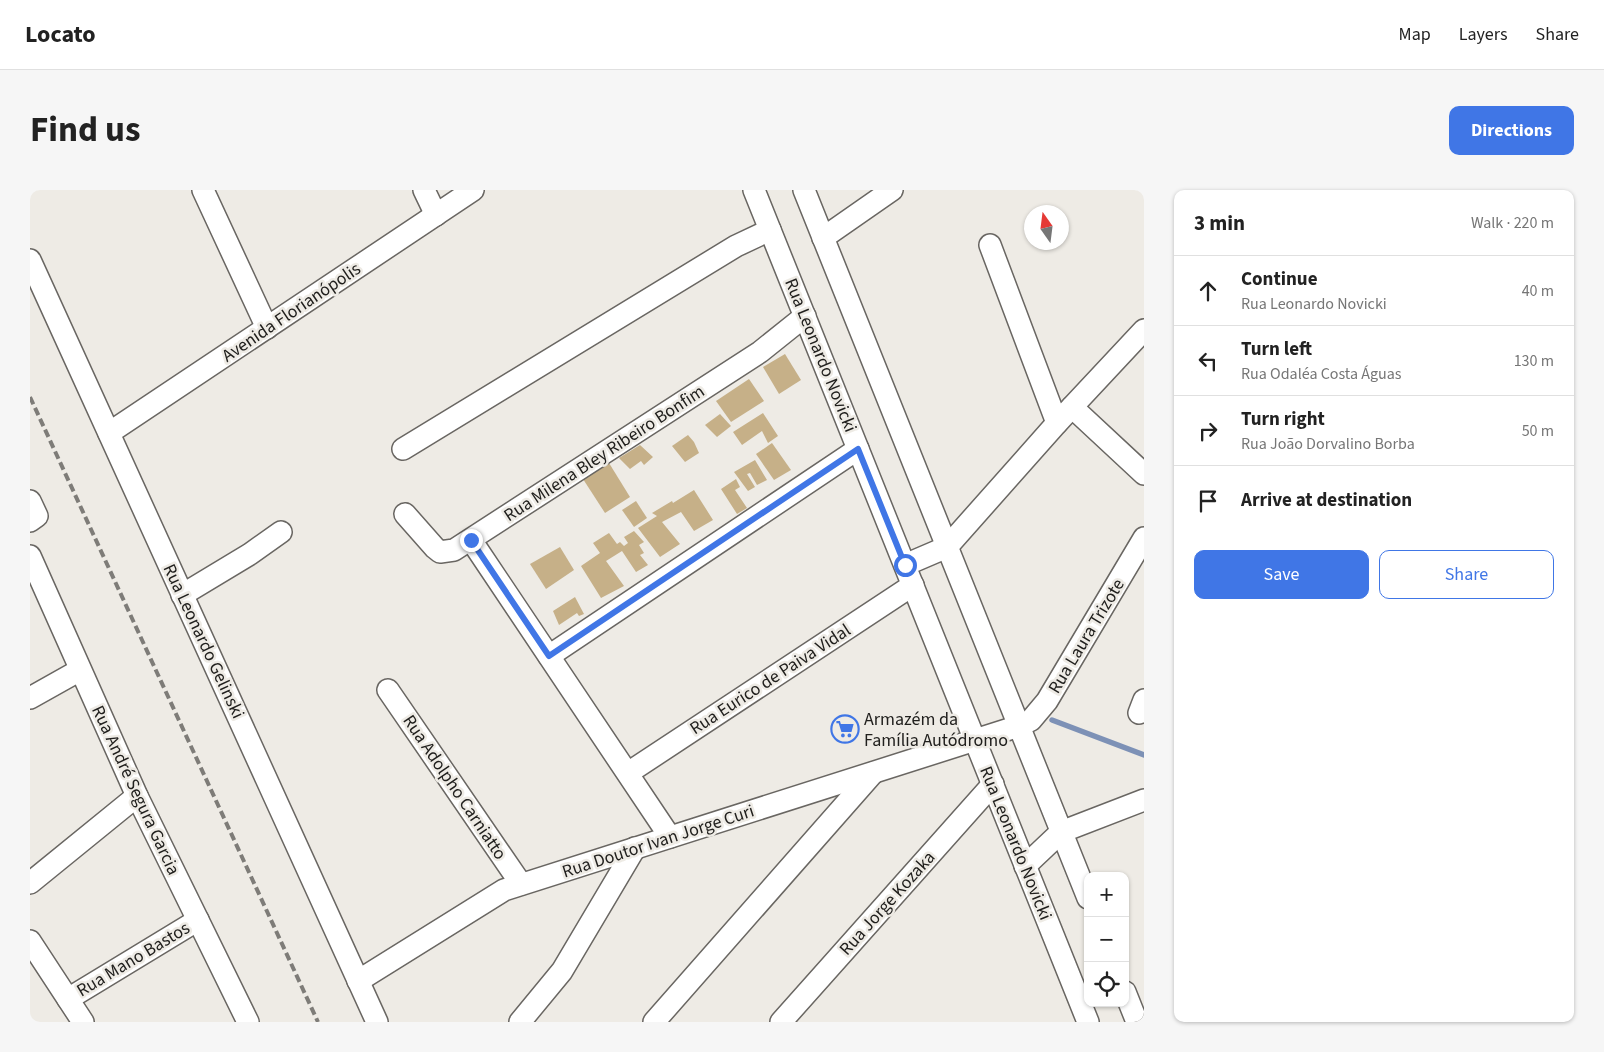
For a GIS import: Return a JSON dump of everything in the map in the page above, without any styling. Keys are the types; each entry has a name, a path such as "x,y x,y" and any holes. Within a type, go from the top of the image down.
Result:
{"street":[{"path":"203,190 267,328"},
{"path":"424,190 436,215"},
{"name":"Avenida Florianópolis","path":"109,434 473,190"},
{"name":"Rua Leonardo Novicki","path":"754,190 1088,1022"},
{"path":"804,190 1084,888"},
{"path":"823,238 892,190"},
{"path":"403,450 736,246 770,230"},
{"path":"990,245 1057,424"},
{"name":"Rua Leonardo Gelinski","path":"30,260 377,1022"},
{"name":"Rua Milena Bley Ribeiro Bonfim","path":"405,514 440,552 454,550 760,352 805,316"},
{"path":"905,565 947,547 1072,407 1144,330"},
{"path":"1072,407 1144,474"},
{"path":"549,656 858,449"},
{"path":"182,595 250,554 281,532"},
{"name":"Rua Laura Trizote","path":"975,740 1019,726 1031,720 1047,701 1144,538"},
{"path":"471,540 670,837"},
{"name":"Rua André Segura Garcia","path":"30,556 137,796 248,1022"},
{"name":"Rua Eurico de Paiva Vidal","path":"628,773 913,585"},
{"path":"30,698 80,670"},
{"name":"Rua Adolpho Carniatto","path":"388,690 521,884"},
{"name":"Rua Doutor Ivan Jorge Curi","path":"358,981 504,890 975,740"},
{"path":"654,1022 873,772"},
{"name":"Rua Jorge Kozaka","path":"781,1022 992,784"},
{"path":"30,883 137,796"},
{"path":"1025,866 1061,832 1144,800"},
{"path":"520,1022 562,971 635,848"},
{"name":"Rua Mano Bastos","path":"68,999 198,920"},
{"path":"30,941 83,1022"},
{"path":"1129,1002 1137,1022"}],"building":[{"path":"785,354 801,380 779,394 763,367"},
{"path":"749,379 764,401 731,422 716,401"},
{"path":"763,413 778,436 768,443 762,431 742,445 733,432"},
{"path":"720,414 731,426 717,437 705,425"},
{"path":"688,435 699,453 685,462 672,446"},
{"path":"772,443 791,470 774,480 756,454"},
{"path":"640,445 653,457 644,465 641,461 630,469 619,458"},
{"path":"755,460 767,480 757,485 750,473 747,474 755,487 748,491 734,472"},
{"path":"609,463 630,497 605,513 583,479"},
{"path":"736,479 740,487 735,490 747,508 737,514 721,489"},
{"path":"694,490 713,520 694,531 681,512 662,522 680,544 660,557 638,528 657,516 652,513"},
{"path":"636,501 647,518 634,527 622,510"},
{"path":"634,531 644,542 639,545 644,553 640,555 648,565 636,572 622,551 606,561 624,586 601,598 581,566 600,553 593,543 609,533 617,544 620,542 624,546 628,543 624,537"},
{"path":"560,547 574,570 546,589 530,564"},
{"path":"575,597 584,614 579,616 577,613 559,625 553,611"}],"waterway":[{"path":"1052,720 1144,755"}],"railway":[{"path":"30,397 318,1022"}],"place":[{"name":"Armazém da Família Autódromo","path":"845,729"}],"route":[{"path":"471,540 549,656 858,449 905,565"}]}
